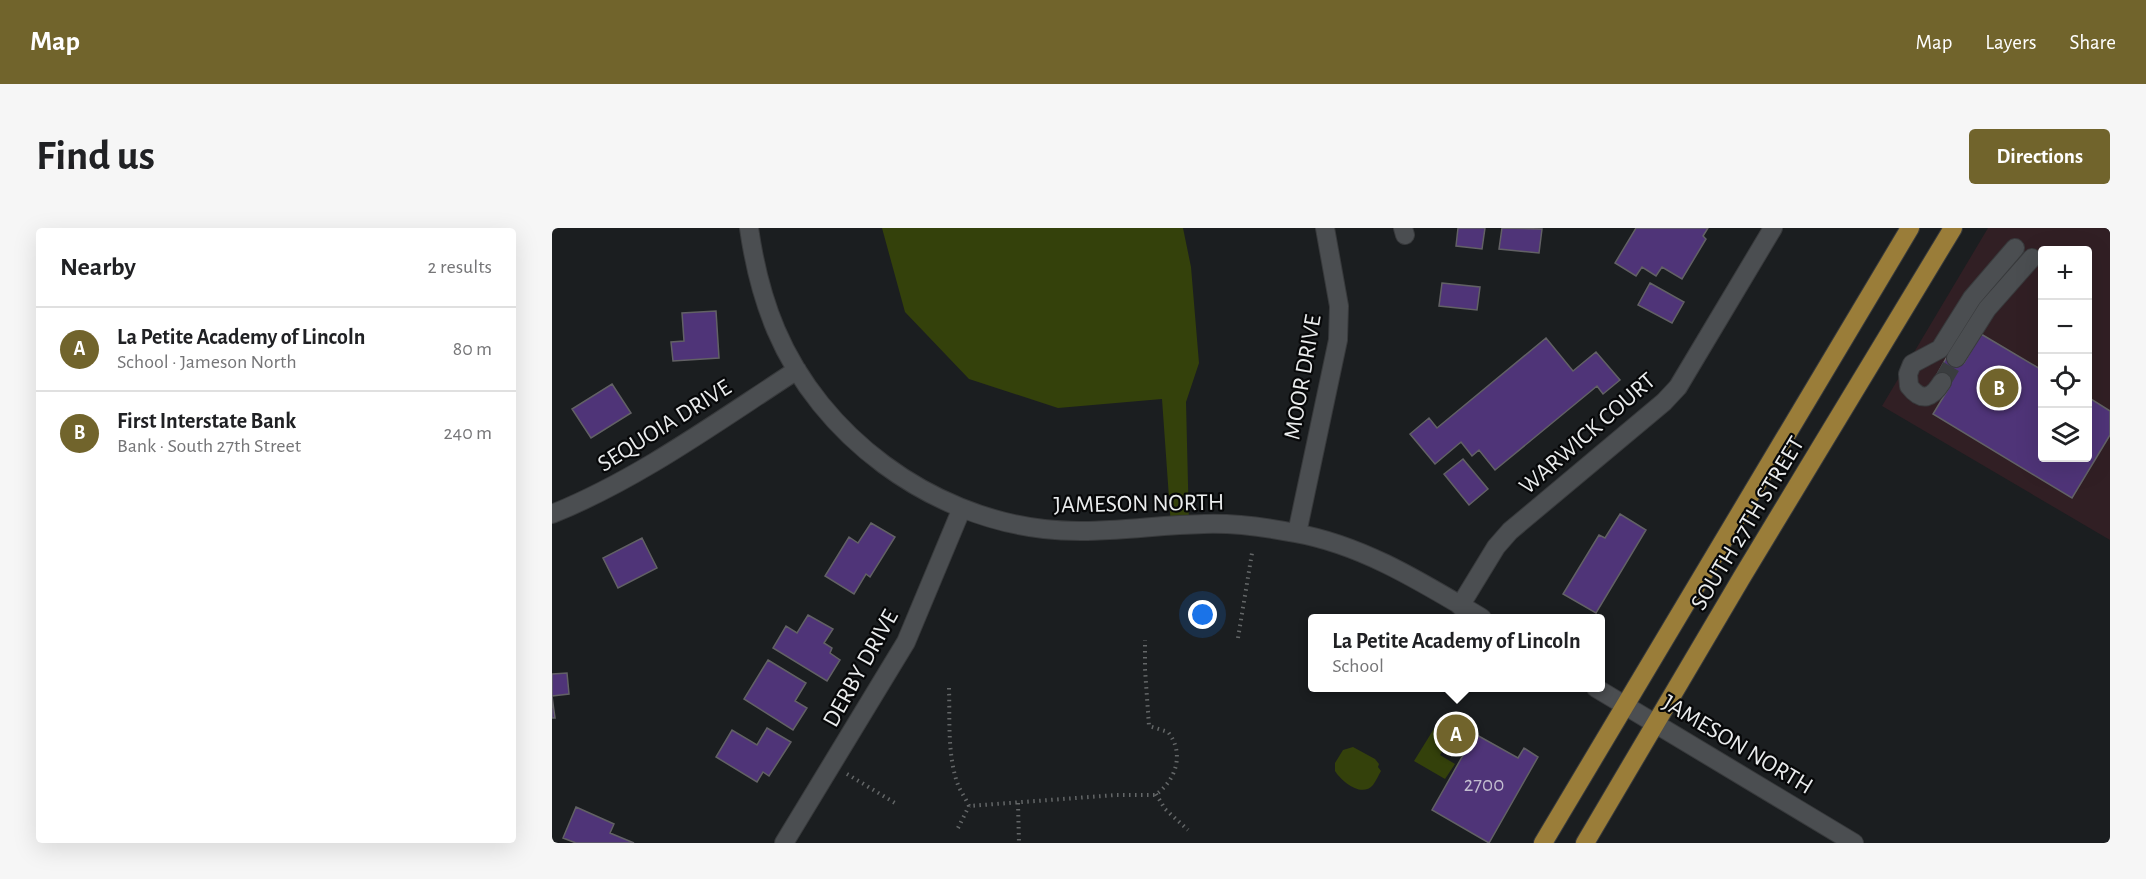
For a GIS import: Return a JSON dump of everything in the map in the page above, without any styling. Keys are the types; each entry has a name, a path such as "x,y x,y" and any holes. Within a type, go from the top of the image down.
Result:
{"main road":[{"name":"SOUTH 27TH STREET","path":"1544,843 1910,228"},
{"name":"SOUTH 27TH STREET","path":"1585,843 1953,228"}],"street":[{"name":"JAMESON NORTH","path":"750,228 753,257 762,291 776,331 797,370 824,408 858,444 910,483 962,508 1007,522 1043,529 1086,532 1204,524 1251,526 1297,533 1357,550 1395,568 1475,614"},
{"name":"MOOR DRIVE","path":"1297,533 1338,340 1339,306 1325,228"},
{"name":"WARWICK COURT","path":"1460,606 1496,547 1510,531 1664,402 1678,387 1773,228"},
{"path":"1942,382 1934,394 1923,396 1917,394 1909,386 1909,369 1915,362 1940,349 1972,298 2015,248"},
{"path":"1956,358 1987,309 2032,258"},
{"name":"SEQUOIA DRIVE","path":"552,514 626,479 797,370"},
{"name":"DERBY DRIVE","path":"784,843 906,642 962,508"},
{"name":"JAMESON NORTH","path":"1604,692 1854,843"}],"path":[{"path":"1238,638 1252,553"},
{"path":"969,806 1156,794 1170,778 1178,759 1177,748 1168,732 1149,726 1145,640"},
{"path":"949,688 955,772 969,806"},
{"path":"845,772 895,803"},
{"path":"1156,794 1165,809 1188,830"},
{"path":"1018,803 1019,843"},
{"path":"958,828 969,806"}],"shaded area":[{"path":"1988,228 2110,228 2110,540 1882,406"}],"green space":[{"path":"882,228 1183,228 1191,267 1199,363 1186,402 1189,525 1171,526 1162,399 1058,408 969,379 905,312"},
{"path":"1440,719 1456,729 1440,755 1455,764 1445,779 1414,761"},
{"path":"1353,747 1375,759 1379,764 1381,771 1368,789 1353,787 1342,780 1335,771 1335,763 1343,750"}],"building":[{"path":"1458,228 1485,228 1482,249 1456,246"},
{"path":"1502,228 1542,229 1539,253 1499,249"},
{"path":"1636,228 1708,228 1703,236 1706,239 1682,279 1662,267 1656,276 1642,267 1636,276 1615,263"},
{"path":"1442,283 1480,287 1477,310 1439,306"},
{"path":"1650,283 1684,302 1672,323 1638,305"},
{"path":"716,311 719,358 673,361 671,342 684,341 682,313"},
{"path":"1981,334 2038,368 2038,462 2092,462 2092,400 2110,411 2110,435 2072,498 1933,414 1950,386 1935,378 1949,353 1964,363"},
{"path":"1546,338 1573,371 1596,352 1620,380 1603,394 1597,386 1495,470 1479,450 1472,456 1461,442 1435,464 1410,434 1429,418 1437,428"},
{"path":"612,384 631,413 591,438 572,409"},
{"path":"1463,459 1488,489 1469,505 1444,474"},
{"path":"1620,514 1646,530 1596,613 1563,594 1599,535 1605,538"},
{"path":"871,523 895,537 870,577 866,574 854,594 825,576 849,537 858,543"},
{"path":"642,538 657,568 618,588 603,558"},
{"path":"808,615 833,629 824,643 832,648 830,653 840,660 827,681 773,648 786,626 797,633"},
{"path":"768,660 806,683 795,701 807,708 793,730 744,699"},
{"path":"567,673 569,694 552,696 552,674"},
{"path":"552,696 555,718 552,718"},
{"path":"767,728 791,742 769,776 763,772 757,782 716,757 732,730 757,745"},
{"path":"1475,734 1518,758 1524,748 1538,757 1489,843 1432,810"},
{"path":"576,807 614,824 610,833 634,843 576,843 563,838"}],"tunnel":[{"path":"1942,382 1956,358"}],"place":[{"name":"First Interstate Bank","path":"1999,388"},
{"name":"La Petite Academy of Lincoln","path":"1456,734"}]}
